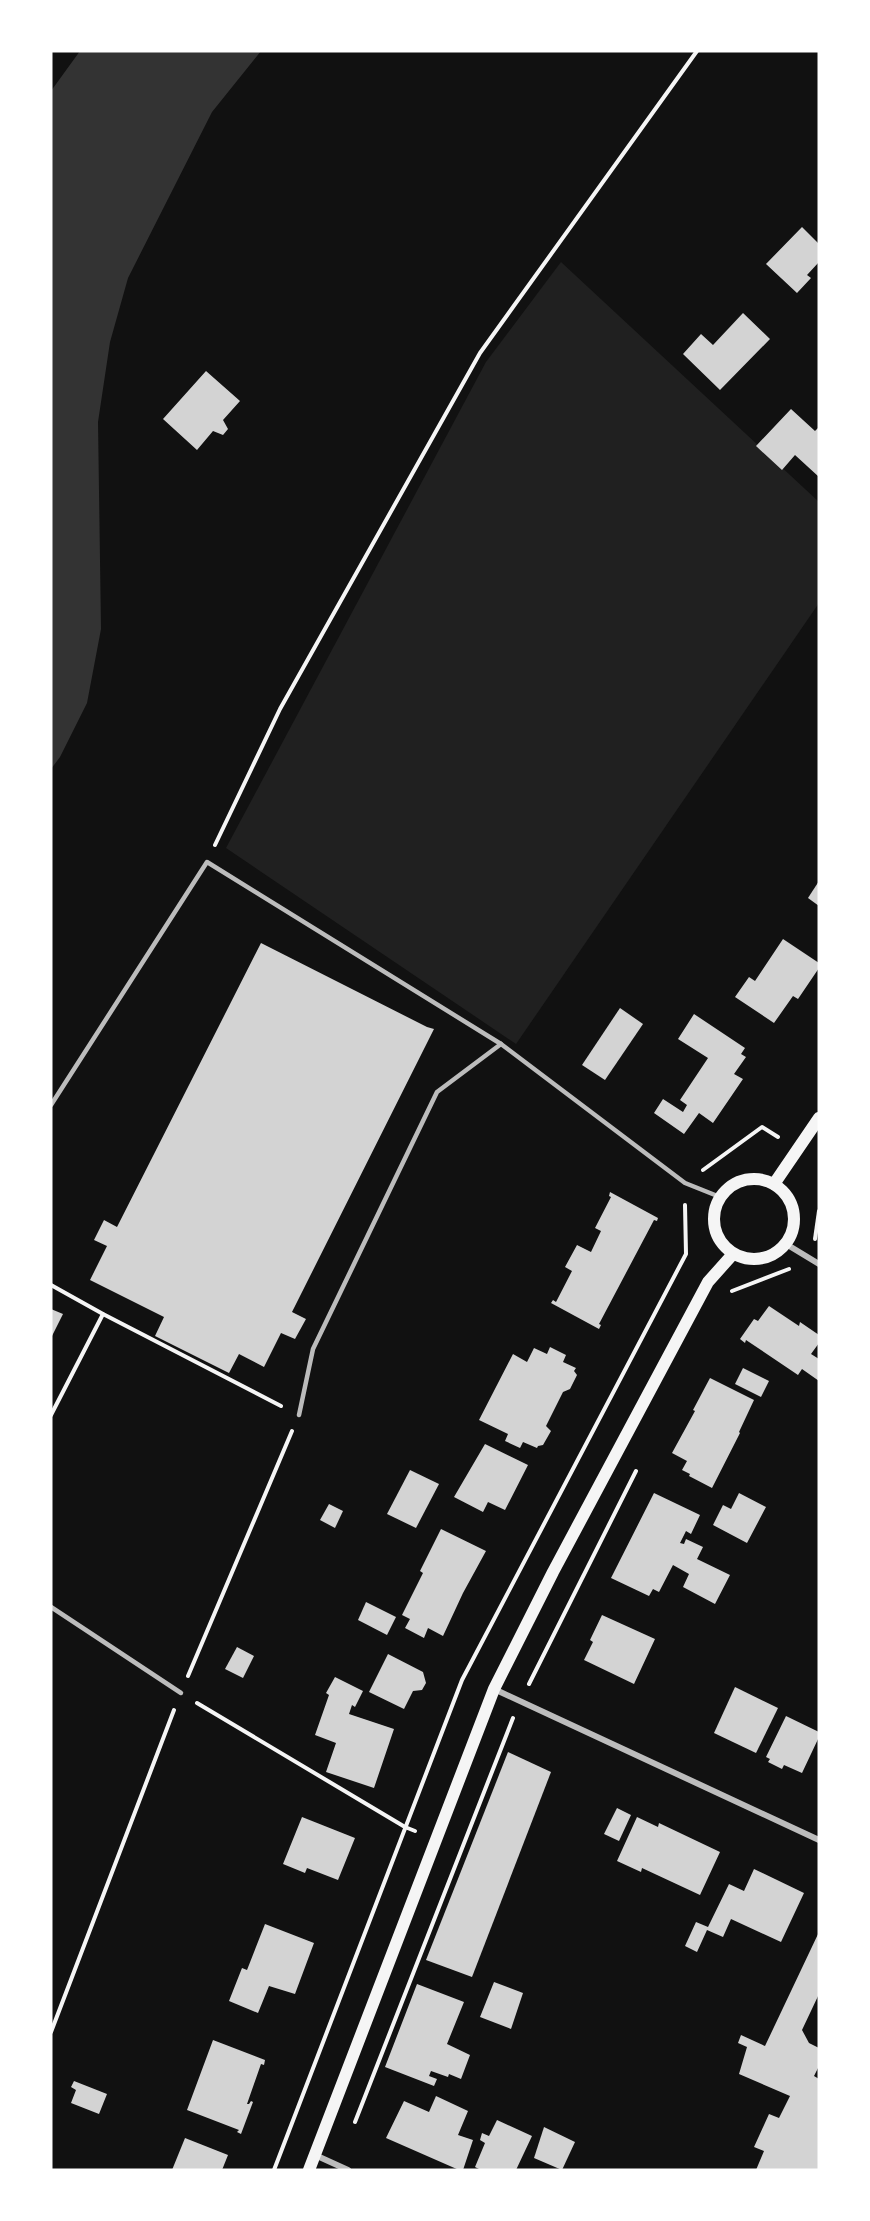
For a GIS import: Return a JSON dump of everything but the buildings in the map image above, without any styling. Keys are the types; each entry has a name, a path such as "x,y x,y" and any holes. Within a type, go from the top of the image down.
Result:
{"main road":[{"path":"774,1184 819,1118"},
{"path":"750,1179 774,1184 788,1199 794,1218 792,1232 786,1244 767,1257 755,1260 733,1254 716,1234 715,1209 720,1197 738,1182 750,1179"},
{"path":"309,2170 494,1689 553,1572 708,1282 733,1254"}],"street":[{"path":"786,1244 816,1262"},
{"path":"494,1689 819,1840"},
{"path":"315,2154 348,2170"}],"lane":[{"path":"51,1105 207,862 501,1044 685,1183 720,1197"},
{"path":"298,1415 314,1349 437,1092 501,1044"},
{"path":"51,1606 181,1693"}],"path":[{"path":"207,862 280,709 480,353 697,51"},
{"path":"726,1293 816,1262 819,1210"},
{"path":"51,1284 103,1314 298,1415 181,1693 51,2032"},
{"path":"51,1415 103,1314"},
{"path":"338,2166 520,1701 642,1461"},
{"path":"181,1693 405,1827 462,1848"}],"shaded area":[{"path":"80,51 261,51 212,112 128,278 110,342 98,422 101,629 87,703 60,757 51,769 51,91"},
{"path":"561,262 819,502 819,603 516,1044 226,848 486,362"}]}
